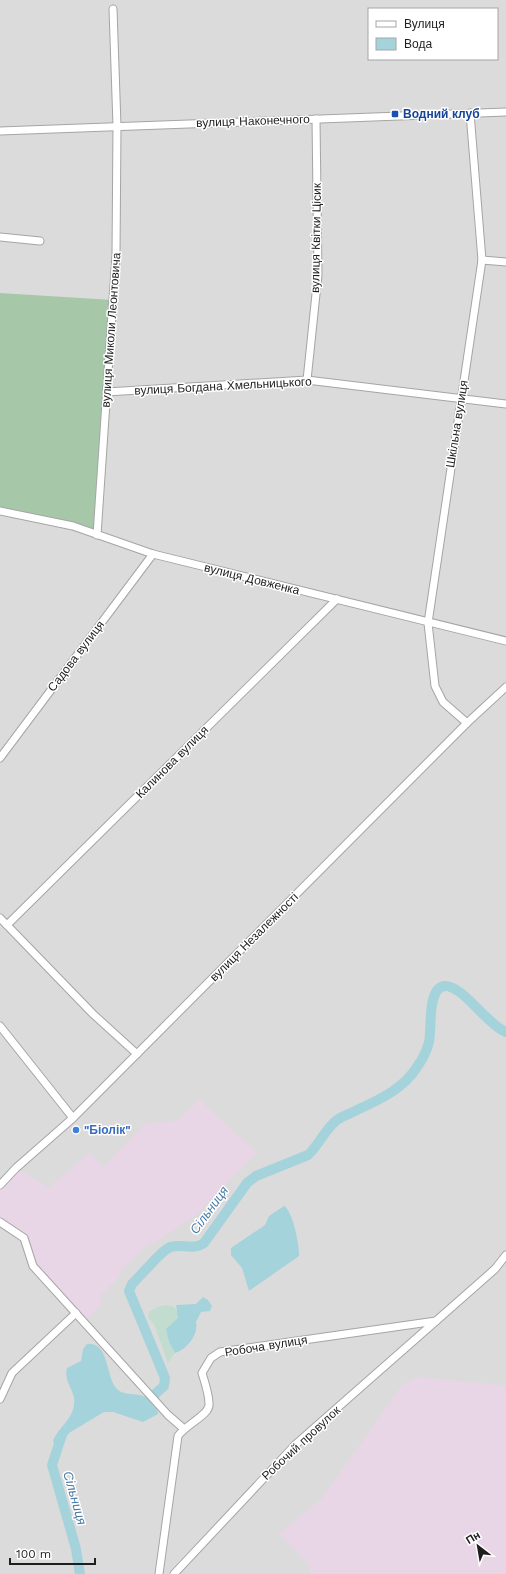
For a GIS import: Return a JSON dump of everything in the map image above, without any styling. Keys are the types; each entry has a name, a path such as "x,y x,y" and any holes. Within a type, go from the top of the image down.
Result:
{"street":[{"name":"вулиця Миколи Леонтовича","path":"97,535 116,255 117,126 113,9"},
{"name":"вулиця Наконечного","path":"0,130 506,112"},
{"name":"Шкільна вулиця","path":"467,723 443,702 435,686 428,623 482,260 470,113"},
{"name":"вулиця Квітки Цісик","path":"307,380 318,275 316,119"},
{"path":"0,237 40,241"},
{"path":"482,260 506,262"},
{"name":"вулиця Богдана Хмельницького","path":"106,392 307,380 506,404"},
{"name":"вулиця Довженка","path":"0,512 73,526 153,554 506,641"},
{"name":"Садова вулиця","path":"0,758 153,554"},
{"name":"Калинова вулиця","path":"7,925 337,600"},
{"name":"вулиця Незалежності","path":"0,1185 16,1168 73,1118 467,723 506,687"},
{"path":"0,918 93,1014 137,1054"},
{"path":"0,1026 73,1118"},
{"path":"0,1222 24,1238 33,1266 168,1415 183,1428 178,1436 159,1574"},
{"path":"436,1321 495,1269 506,1255"},
{"path":"0,1399 12,1373 76,1313"},
{"name":"Робоча вулиця","path":"183,1428 207,1412 210,1405 202,1373 211,1358 220,1352 436,1321"},
{"name":"Робочий провулок","path":"174,1574 295,1445 436,1321"}],"shaded area":[{"path":"0,0 506,0 506,1574 0,1574"},
{"path":"198,1099 257,1153 196,1215 154,1243 148,1244 119,1272 121,1275 99,1297 102,1303 85,1322 33,1266 24,1238 0,1222 0,1185 16,1168 49,1188 89,1153 104,1167 146,1123 178,1121"},
{"path":"420,1377 506,1386 506,1574 310,1574 309,1565 279,1534 322,1498 402,1385"}],"green space":[{"path":"0,293 113,300 97,535 0,512"},
{"path":"167,1305 174,1307 178,1313 178,1318 167,1329 169,1342 175,1353 168,1363 154,1324 148,1318 149,1312 157,1307"}],"water":[{"path":"284,1206 293,1221 297,1237 299,1256 249,1291 242,1268 231,1255 231,1248 265,1225 269,1216"},
{"path":"203,1297 208,1300 212,1306 210,1311 201,1312 196,1322 196,1332 194,1337 183,1349 175,1353 169,1342 166,1329 178,1318 176,1305 196,1304"},
{"path":"87,1344 94,1345 99,1348 106,1361 113,1383 119,1391 146,1398 156,1408 158,1414 143,1422 113,1412 104,1412 69,1433 58,1448 55,1447 53,1441 55,1436 71,1415 74,1405 74,1396 68,1383 66,1373 67,1368 81,1361 83,1349"}],"waterway":[{"name":"Сільниця","path":"145,1403 164,1386 165,1378 129,1291 132,1284 157,1257 171,1247 192,1247 204,1243 247,1183 256,1176 308,1155 337,1120 384,1097 406,1081 419,1064 427,1048 430,1036 431,1010 435,994 439,989 444,986 451,987 458,991 498,1028 506,1032"},
{"name":"Сільниця","path":"62,1435 52,1465 76,1549 80,1574"}],"place":[{"name":"Водний клуб","path":"395,114"},
{"name":"\"Біолік\"","path":"76,1130"}]}
